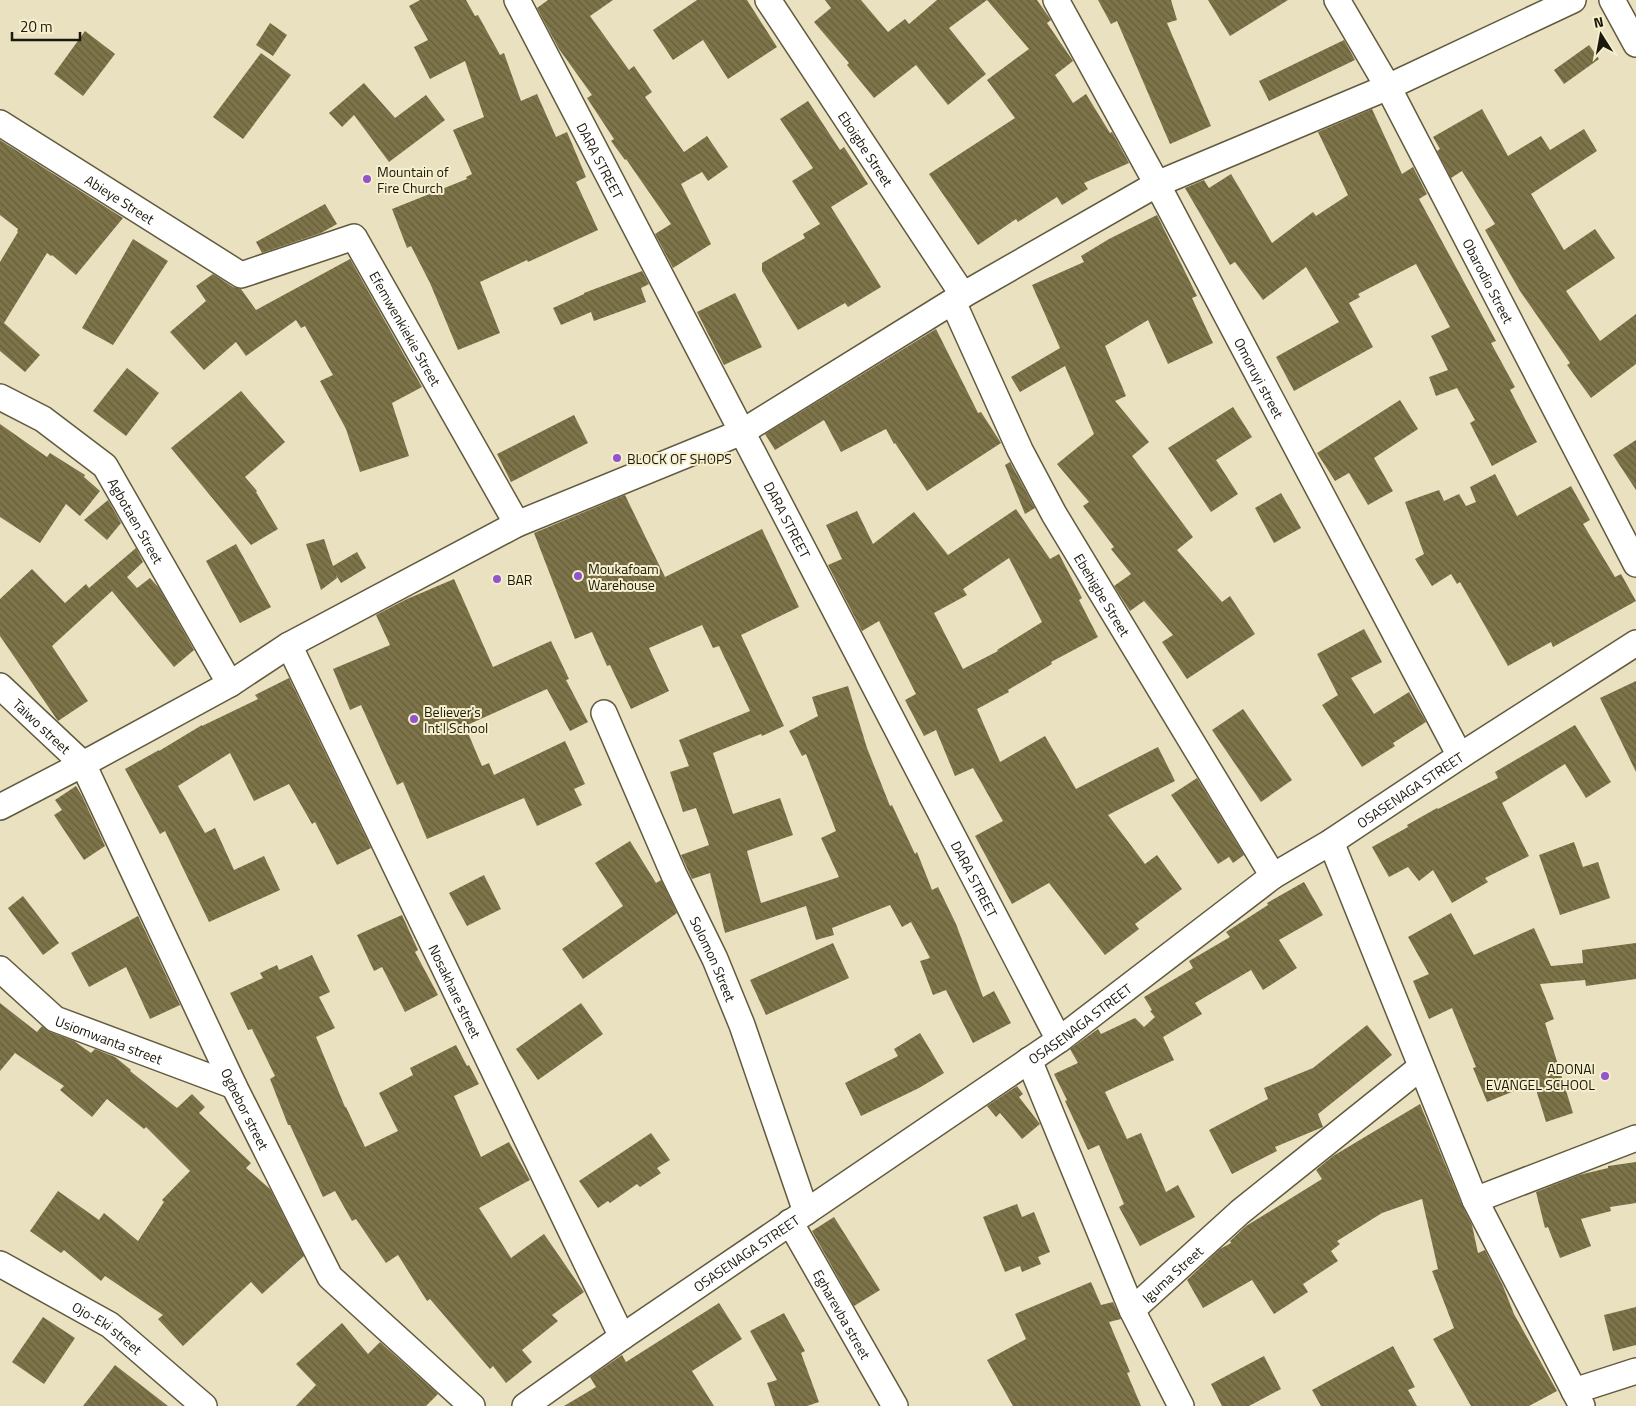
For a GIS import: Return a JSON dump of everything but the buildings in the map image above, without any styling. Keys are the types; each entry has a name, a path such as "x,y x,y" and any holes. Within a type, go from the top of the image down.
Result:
{"street":[{"name":"DARA STREET","path":"517,0 1058,1040"},
{"name":"Eboigbe Street","path":"768,0 958,298"},
{"name":"Omoruyi street","path":"1056,0 1157,184 1460,756"},
{"name":"Obarodio Street","path":"1336,0 1388,87 1636,564"},
{"path":"0,807 230,684 289,645 517,524 742,432 958,298 1157,184 1388,87 1573,0"},
{"path":"1612,0 1636,44"},
{"name":"Abieye Street","path":"0,123 241,275"},
{"name":"Efemwenkiekie Street","path":"241,275 354,236 517,524"},
{"name":"Ebehigbe Street","path":"958,298 1020,450 1054,514 1274,876"},
{"name":"Agbotaen Street","path":"0,397 43,419 105,466 230,684"},
{"name":"OSASENAGA STREET","path":"525,1406 622,1337 1058,1040 1274,876 1331,842 1460,756 1636,643"},
{"name":"Nosakhare street","path":"289,645 622,1337"},
{"name":"Taiwo street","path":"0,686 83,764"},
{"name":"Solomon Street","path":"604,713 674,875 715,959 742,1025 798,1217"},
{"name":"Ogbebor street","path":"83,764 234,1086 330,1277 472,1406"},
{"path":"1331,842 1475,1200 1578,1398 1636,1371"},
{"name":"Usiomwanta street","path":"0,969 55,1019 234,1086"},
{"name":"Iguma Street","path":"1029,1060 1132,1310 1240,1212 1421,1067"},
{"path":"1475,1200 1636,1138"},
{"name":"Egharevba street","path":"798,1217 895,1406"},
{"name":"Ojo-Eki street","path":"0,1264 110,1325 204,1406"},
{"path":"1132,1310 1181,1406"}],"place":[{"name":"Mountain of Fire Church","path":"367,179"},
{"name":"BLOCK OF SHOPS","path":"617,458"},
{"name":"Moukafoam Warehouse","path":"578,576"},
{"name":"BAR","path":"497,579"},
{"name":"Believer's Int'l School","path":"414,719"},
{"name":"ADONAI EVANGEL SCHOOL","path":"1605,1076"}]}
